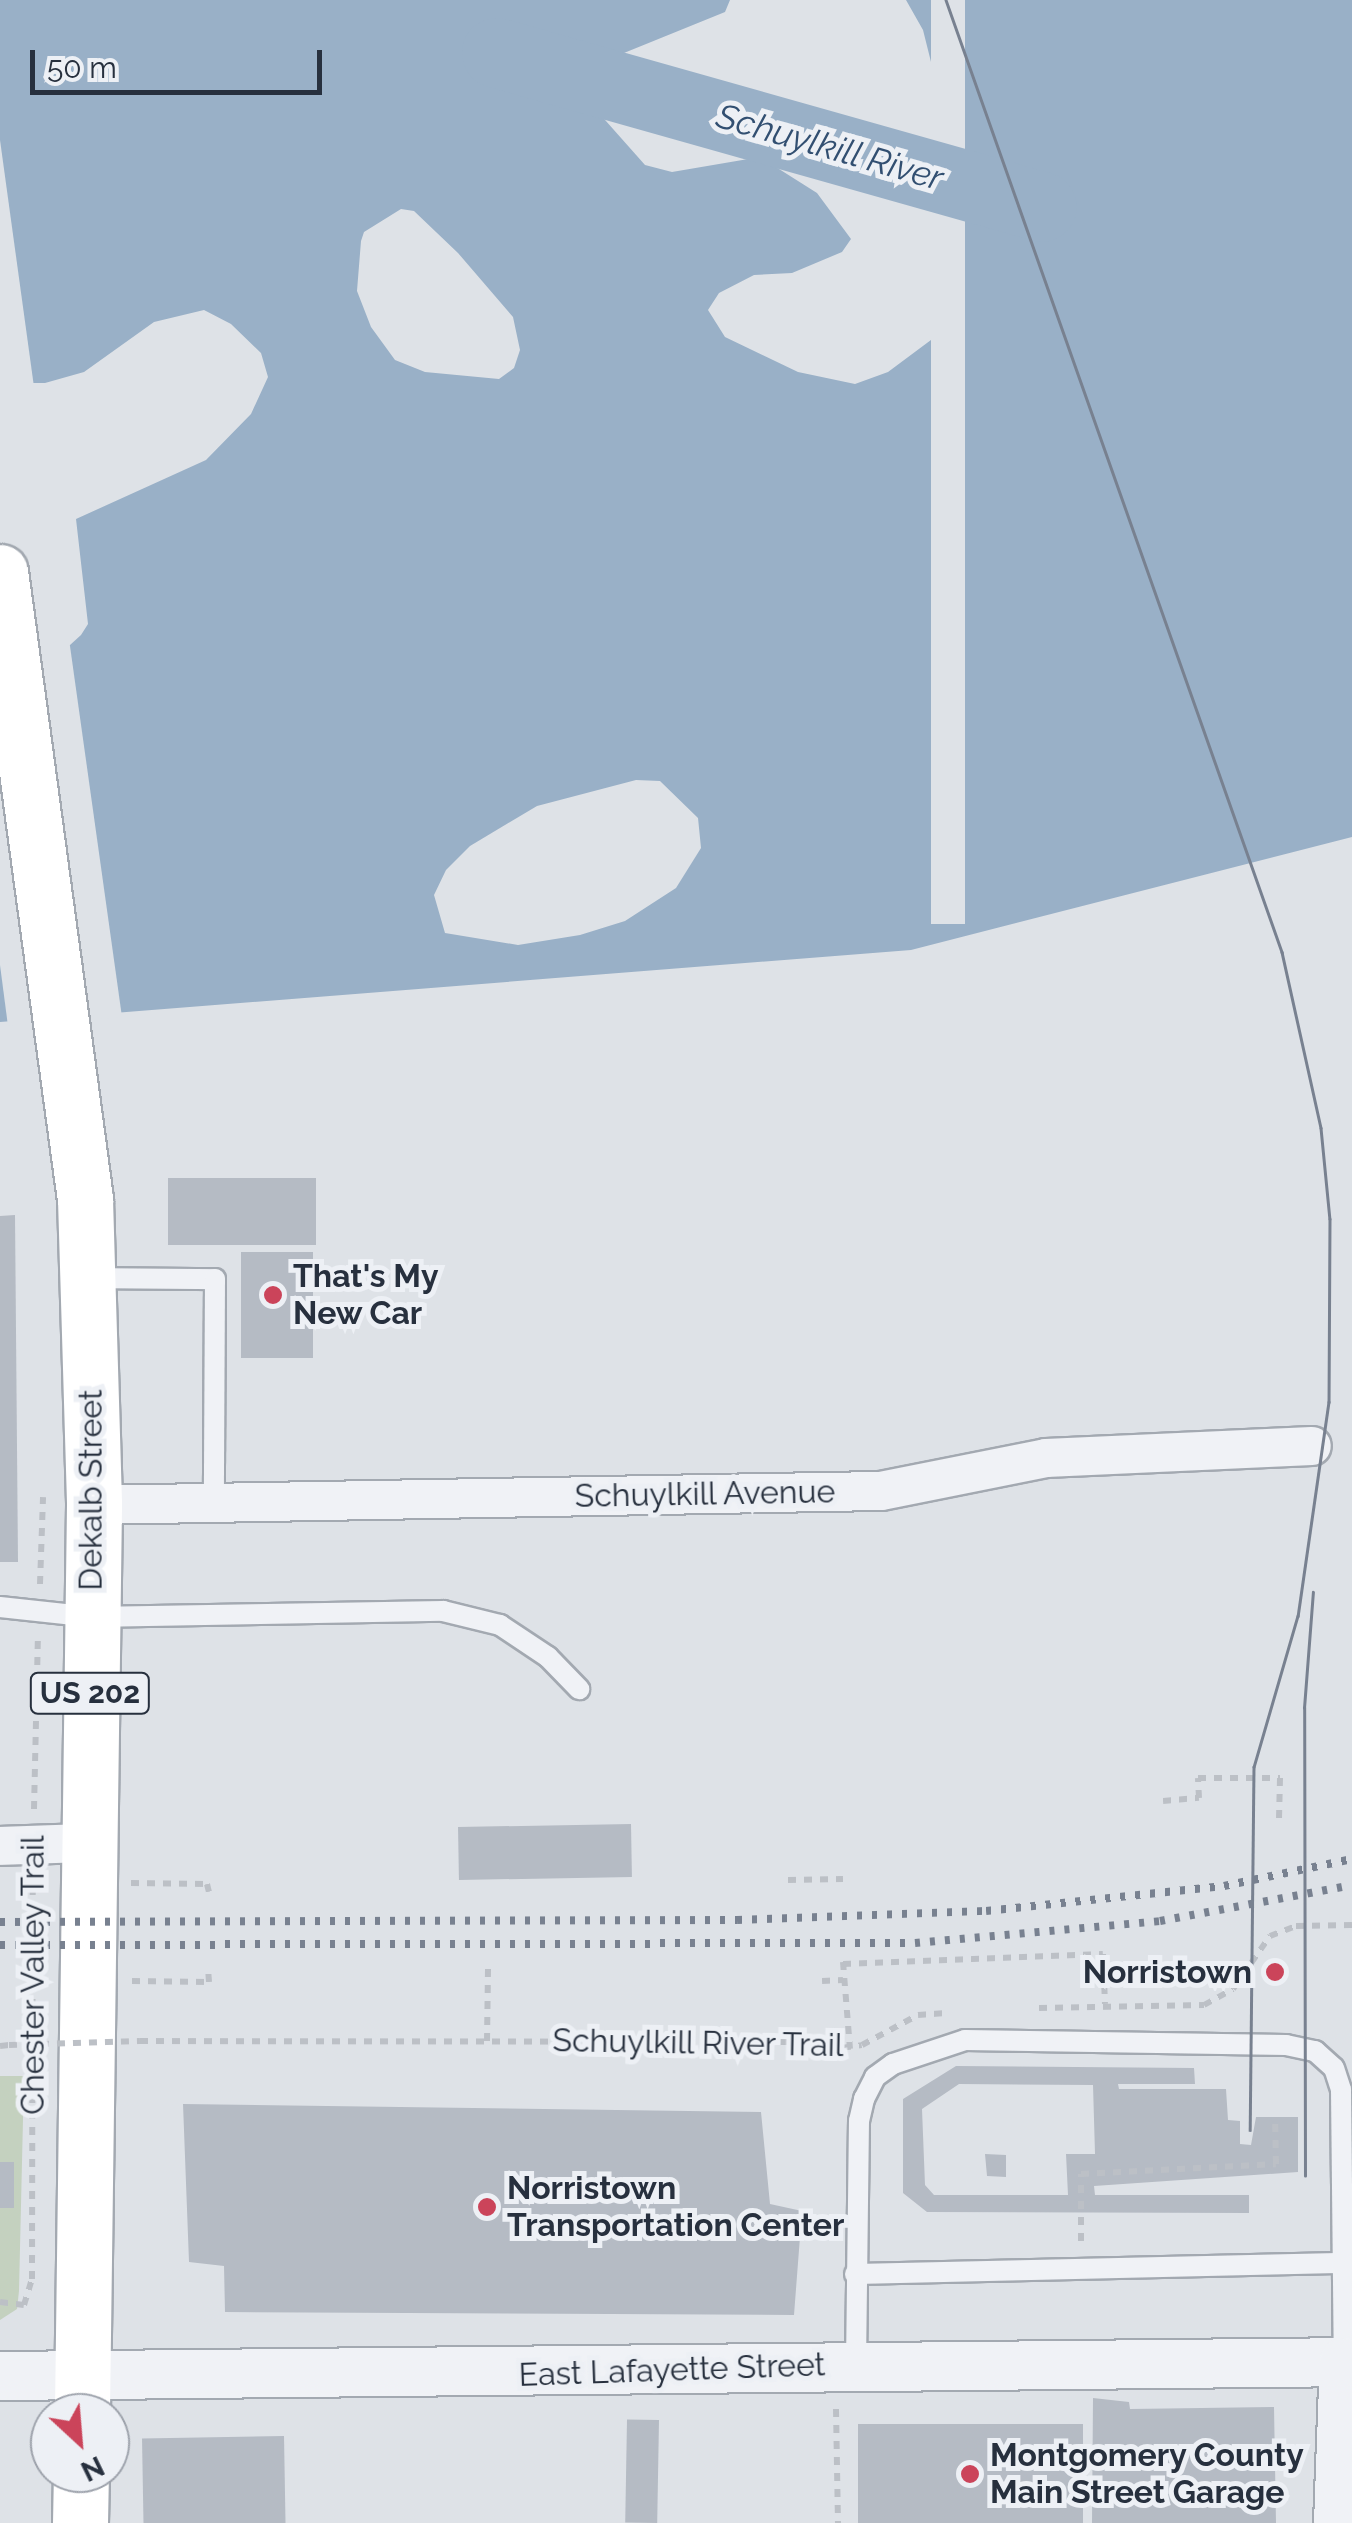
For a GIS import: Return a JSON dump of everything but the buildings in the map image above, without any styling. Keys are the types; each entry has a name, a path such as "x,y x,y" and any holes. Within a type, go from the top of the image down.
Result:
{"highway":[{"name":"Dekalb Street","path":"0,572 85,1199 94,1505 82,2393"},
{"path":"80,2523 81,2493"}],"street":[{"name":"Schuylkill Avenue","path":"94,1505 881,1491 1046,1458 1312,1446"},
{"path":"16,1845 87,1844"},
{"path":"1338,2523 1348,2362"},
{"name":"East Lafayette Street","path":"107,2393 846,2366 1348,2362"},
{"name":"East Lafayette Street","path":"0,2376 77,2393"}],"lane":[{"path":"87,1278 215,1279 214,1503"},
{"path":"0,1607 92,1617 443,1612 500,1625 548,1658 579,1690"},
{"path":"846,2366 864,2099 875,2077 893,2064 964,2040 1286,2045 1316,2051 1334,2068 1341,2090 1339,2264 1348,2362"},
{"path":"855,2274 1339,2264"}],"path":[{"name":"Chester Valley Trail","path":"0,2302 24,2305 32,2280 16,1845 38,1644"},
{"path":"1163,1801 1199,1798 1198,1778 1280,1778 1280,1818"},
{"path":"788,1880 843,1879"},
{"path":"150,1884 206,1884 209,1892"},
{"path":"1030,2008 1223,2000 1270,1936 1296,1926 1352,1925"},
{"path":"844,2030 843,1963 1103,1954 1105,2004"},
{"path":"486,2041 488,1965"},
{"path":"146,1982 209,1982 208,1968"},
{"path":"822,1981 843,1980"},
{"name":"Schuylkill River Trail","path":"5,2046 140,2041 804,2042 827,2050 862,2045 918,2015 956,2012"},
{"path":"1080,2269 1081,2174 1276,2164 1275,2117"},
{"path":"838,2523 846,2366"}],"green space":[{"path":"0,2076 24,2076 19,2291 17,2309 0,2320"}],"water":[{"path":"0,0 730,0 725,12 619,55 590,77 582,94 645,165 672,172 760,157 817,193 851,239 842,252 792,273 754,275 719,293 708,310 725,337 798,372 855,384 888,372 935,337 963,288 961,237 940,144 931,62 923,30 906,0 1352,0 1352,837 911,950 0,1022 0,659 70,645 81,635 88,624 76,519 206,460 251,414 268,377 261,353 231,324 204,310 154,322 84,372 45,383 0,383","holes":["401,209 414,211 458,253 513,317 520,350 514,368 499,379 425,372 395,360 371,327 357,291 361,241 364,232","636,780 660,781 698,818 701,848 676,888 625,921 580,935 518,945 445,933 434,895 446,870 470,846 537,806"]}],"pier":[{"path":"931,0 965,0 965,924 931,924"},
{"path":"0,140 34,387 0,388"},
{"path":"69,639 122,1017 8,1026 0,965 0,654"}],"waterway":[{"name":"Schuylkill River","path":"497,53 1042,207"}],"tram line":[{"path":"946,0 1282,952 1321,1128 1330,1219 1329,1402 1298,1616 1254,1767 1250,2130"},
{"path":"1305,2176 1304,1708 1313,1592"}],"railway":[{"path":"0,1922 737,1920 986,1911 1224,1886 1352,1859"},
{"path":"0,1945 915,1943 1160,1921 1352,1885"}],"place":[{"name":"That's My New Car","path":"273,1295"},
{"name":"Norristown","path":"1275,1972"},
{"name":"Norristown Transportation Center","path":"487,2207"},
{"name":"Montgomery County Main Street Garage","path":"970,2474"}]}
